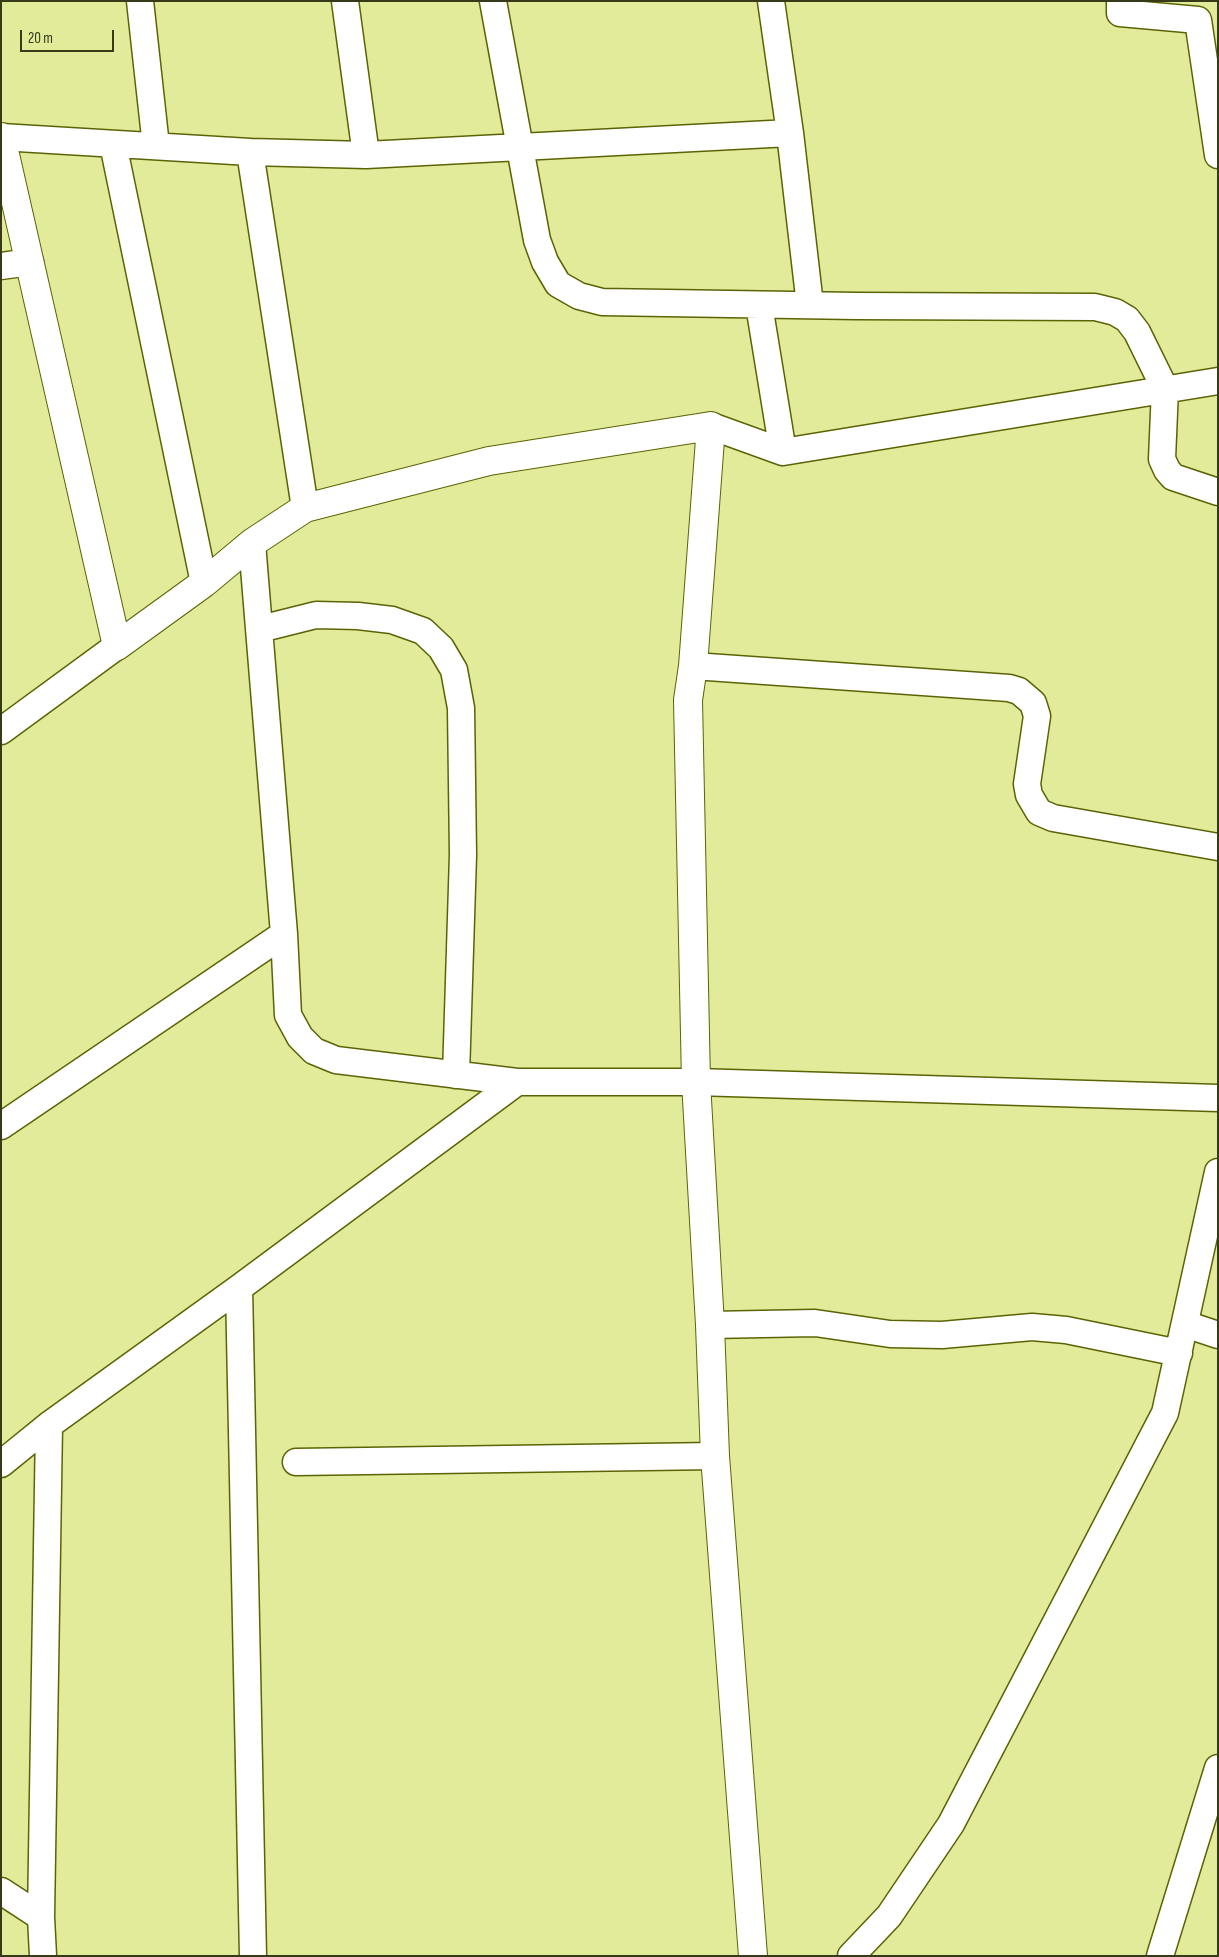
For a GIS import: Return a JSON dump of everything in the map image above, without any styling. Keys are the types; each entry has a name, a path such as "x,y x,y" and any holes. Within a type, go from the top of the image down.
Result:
{"main road":[{"path":"1,137 117,646 204,583 252,543 305,508 489,461 711,426 693,666 688,700 696,1082 710,1325 715,1456 752,1956"}],"street":[{"path":"140,1 156,146"},
{"path":"345,1 366,155"},
{"path":"493,1 537,240 545,262 558,284 579,296 602,302 1085,307 1115,312 1127,319 1137,332 1165,389 1162,460 1167,470 1173,477 1218,492"},
{"path":"771,1 790,133 810,305"},
{"path":"1120,1 1120,13 1198,20 1218,155"},
{"path":"1,137 250,152 366,155 790,133"},
{"path":"113,144 204,583"},
{"path":"250,152 305,508"},
{"path":"1,266 30,262"},
{"path":"759,305 783,452"},
{"path":"711,426 783,452 1218,381"},
{"path":"252,543 284,934 288,1014 300,1037 314,1051 336,1060 517,1082 696,1082 1218,1098"},
{"path":"260,629 316,615 358,616 392,620 422,631 441,648 454,670 461,708 463,845 456,1075"},
{"path":"1,731 117,646"},
{"path":"693,666 1008,688 1019,691 1033,703 1037,716 1027,784 1029,795 1039,812 1053,818 1218,847"},
{"path":"1,1126 284,934"},
{"path":"1,1464 49,1425 239,1288 517,1082"},
{"path":"851,1956 890,1916 951,1824 1165,1413 1218,1172"},
{"path":"239,1288 253,1956"},
{"path":"710,1325 815,1323 890,1334 942,1335 1032,1327 1066,1330 1179,1353"},
{"path":"1185,1324 1218,1334"},
{"path":"43,1956 41,1917 49,1425"},
{"path":"296,1462 715,1456"},
{"path":"1160,1956 1218,1768"},
{"path":"1,1891 41,1917"}]}
